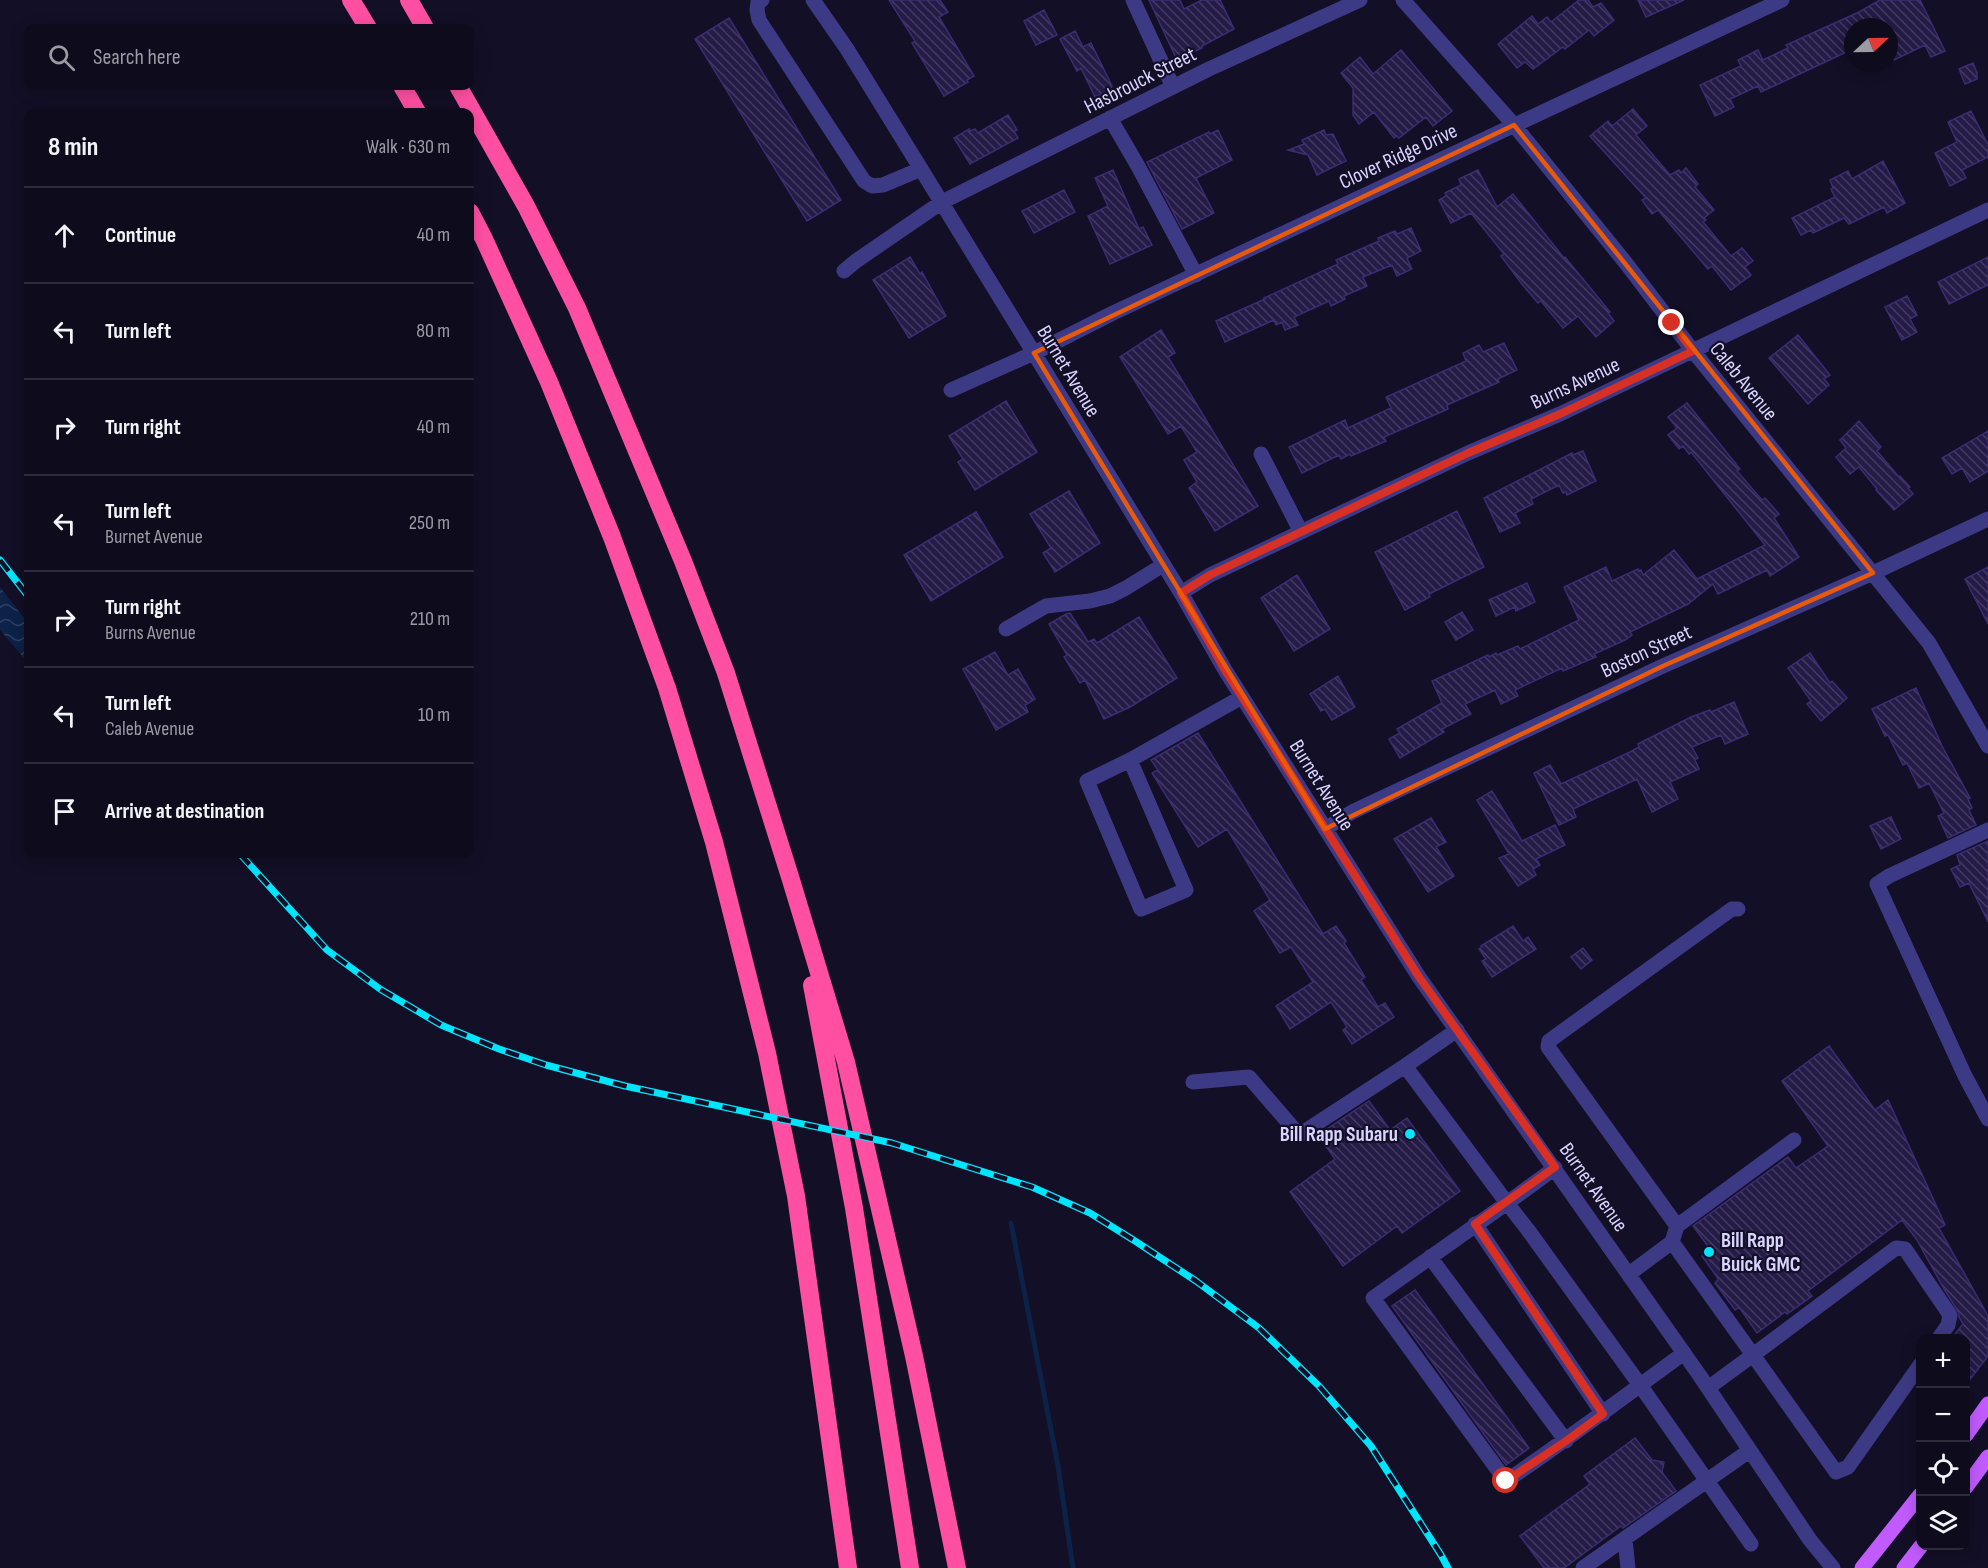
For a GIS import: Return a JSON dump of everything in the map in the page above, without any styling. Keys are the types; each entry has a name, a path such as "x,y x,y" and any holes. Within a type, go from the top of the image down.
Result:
{"highway":[{"path":"351,0 366,24"},
{"path":"409,0 423,24"},
{"path":"404,90 415,108"},
{"path":"460,90 470,108"},
{"path":"474,114 526,206 577,308 684,561 726,673 792,880 837,1064 882,1215 914,1356 957,1568"},
{"path":"474,221 549,382 612,537 667,688 714,842 767,1053 796,1196 848,1568"},
{"path":"837,1064 854,1208 910,1568"}],"main road":[{"path":"1970,1428 1988,1404"},
{"path":"1970,1480 1988,1457"},
{"path":"1862,1568 1919,1496"},
{"path":"1904,1568 1917,1550"}],"street":[{"path":"762,0 758,3 759,20 864,181 872,186 883,185 921,168"},
{"name":"Burnet Avenue","path":"813,0 921,168 1181,593 1242,697 1419,977 1555,1167 1810,1540 1833,1568"},
{"path":"1133,0 1173,87"},
{"name":"Hasbrouck Street","path":"844,272 856,261 942,202 1173,87 1360,0"},
{"name":"Caleb Avenue","path":"1403,0 1514,125 1929,643 1988,746"},
{"name":"Clover Ridge Drive","path":"951,390 1782,0"},
{"path":"1110,118 1196,274"},
{"name":"Burns Avenue","path":"1181,593 1210,575 1468,453 1560,414 1988,210"},
{"path":"1262,454 1301,532"},
{"name":"Boston Street","path":"1324,829 1352,812 1652,671 1873,573 1988,519"},
{"path":"1006,629 1046,606 1090,601 1110,596 1163,565"},
{"path":"1130,760 1186,890 1141,909 1087,781 1130,760 1242,697"},
{"path":"1988,830 1889,876 1877,884 1965,1076 1988,1119"},
{"path":"1677,1226 1548,1047 1549,1041 1732,909 1738,909"},
{"path":"1193,1082 1249,1077 1299,1135 1457,1030"},
{"path":"1405,1066 1528,1230 1751,1544"},
{"path":"1629,1274 1672,1242 1677,1226 1794,1140"},
{"path":"1555,1167 1373,1298 1506,1481 1566,1441 1684,1353"},
{"path":"1475,1224 1603,1414"},
{"path":"1672,1242 1836,1472 1848,1467 1916,1371"},
{"path":"1708,1388 1896,1248 1905,1249 1950,1315 1948,1325 1942,1334"},
{"path":"1430,1257 1566,1441"},
{"path":"1583,1568 1749,1451"},
{"path":"1624,1539 1629,1568"}],"highlighted area":[{"path":"1514,125 1873,573 1663,666 1325,829 1034,353"}],"water":[{"path":"0,587 24,618 24,658 0,630"}],"building":[{"path":"889,0 940,0 948,12 939,17 974,76 944,96 912,43 915,41"},
{"path":"1149,0 1180,0 1184,9 1202,0 1220,0 1234,29 1177,60"},
{"path":"1579,0 1588,0 1593,7 1601,3 1614,20 1594,36 1589,30 1565,49 1563,47 1533,69 1525,62 1517,68 1498,44 1532,16 1538,24 1547,17 1551,22"},
{"path":"1638,0 1684,0 1646,17"},
{"path":"1880,0 1920,0 1945,51 1931,57 1925,45 1898,58 1898,18 1846,18"},
{"path":"1044,10 1057,35 1036,45 1024,21"},
{"path":"729,18 841,200 807,221 695,39"},
{"path":"1844,19 1844,53 1761,92 1758,86 1730,99 1734,107 1715,116 1700,85 1741,66 1738,60 1758,50 1763,60 1788,48 1786,45"},
{"path":"1075,31 1083,47 1091,43 1112,86 1112,89 1095,97 1081,68 1077,71 1060,39"},
{"path":"1401,50 1452,111 1433,126 1426,117 1399,138 1397,136 1394,138 1374,112 1359,124 1353,115 1353,88 1341,73 1360,57 1373,74"},
{"path":"1973,63 1977,79 1965,84 1959,69"},
{"path":"1633,109 1647,126 1636,135 1670,175 1679,170 1681,173 1686,168 1698,184 1695,187 1714,210 1704,218 1706,220 1703,222 1731,256 1742,248 1753,261 1745,267 1751,275 1731,290 1712,266 1708,269 1658,210 1652,214 1642,200 1646,198 1590,136 1608,121 1612,126"},
{"path":"1971,111 1988,145 1988,157 1962,170 1966,178 1950,186 1935,153 1957,142 1948,122"},
{"path":"1008,115 1017,130 1014,131 1018,138 970,164 954,138 969,129 970,131 975,129 978,133"},
{"path":"1218,130 1232,160 1196,178 1214,213 1182,229 1147,162 1209,132 1210,134"},
{"path":"1324,130 1326,135 1333,134 1346,161 1317,175 1308,155 1288,150 1304,144 1302,140"},
{"path":"1883,161 1905,203 1887,213 1884,207 1849,224 1844,218 1813,233 1811,230 1801,235 1792,218 1835,197 1830,180 1848,171 1852,179"},
{"path":"1113,170 1139,229 1143,227 1152,245 1110,264 1088,216 1108,206 1095,178"},
{"path":"1478,170 1497,207 1513,194 1610,312 1608,313 1614,321 1596,337 1578,316 1563,328 1541,301 1538,303 1521,283 1501,256 1504,254 1471,213 1451,223 1439,200 1446,196 1445,193 1461,185 1459,179"},
{"path":"1064,190 1075,212 1034,233 1022,211"},
{"path":"1411,228 1421,251 1407,258 1412,269 1397,276 1392,265 1363,277 1367,286 1344,296 1345,299 1331,306 1329,301 1294,317 1298,325 1285,330 1282,322 1276,325 1274,320 1225,342 1216,321 1338,264 1336,260 1379,241 1378,238"},
{"path":"910,257 920,274 922,272 946,316 909,338 873,280"},
{"path":"1988,257 1988,285 1949,304 1938,282"},
{"path":"1907,296 1917,315 1910,319 1917,332 1902,340 1885,307"},
{"path":"1161,330 1175,353 1168,357 1258,506 1215,531 1189,488 1197,482 1184,460 1197,452 1181,426 1168,434 1120,357"},
{"path":"1798,335 1830,375 1824,379 1829,385 1808,404 1769,358"},
{"path":"1504,343 1517,370 1498,379 1499,382 1447,405 1448,409 1384,437 1386,441 1341,459 1339,455 1302,473 1289,447 1345,420 1348,428 1391,408 1386,397 1466,361 1463,353 1479,345 1483,352"},
{"path":"1006,401 1037,452 975,490 958,462 963,459 949,436"},
{"path":"1687,403 1740,469 1737,471 1762,500 1765,498 1779,514 1774,518 1799,557 1770,576 1767,570 1718,594 1713,584 1688,604 1630,632 1632,635 1625,640 1594,654 1596,657 1563,671 1562,668 1515,690 1518,696 1501,704 1495,690 1465,704 1471,714 1442,729 1444,732 1400,758 1389,739 1400,733 1397,729 1442,703 1432,681 1488,655 1489,657 1496,653 1497,655 1518,646 1520,649 1579,620 1564,587 1606,567 1612,581 1638,569 1643,575 1674,550 1697,579 1765,545 1691,452 1689,454 1683,446 1679,449 1668,435 1677,428 1668,417"},
{"path":"1859,421 1881,447 1877,451 1910,487 1908,488 1913,494 1894,510 1859,467 1850,474 1836,457 1846,448 1840,440"},
{"path":"1988,431 1988,471 1970,482 1962,468 1952,474 1942,458"},
{"path":"1583,451 1596,481 1567,495 1566,492 1563,493 1559,485 1531,499 1533,504 1515,513 1520,523 1500,532 1484,498 1572,453 1573,455"},
{"path":"1069,491 1100,543 1055,572 1043,553 1051,548 1030,514"},
{"path":"1457,511 1484,567 1429,594 1430,597 1405,610 1375,552"},
{"path":"976,512 1003,557 931,601 904,555"},
{"path":"1988,567 1988,624 1965,579"},
{"path":"1297,575 1330,629 1294,651 1261,598"},
{"path":"1527,583 1535,602 1516,611 1515,607 1496,616 1489,600"},
{"path":"1462,612 1473,630 1456,640 1445,622"},
{"path":"1070,613 1088,642 1094,639 1097,643 1139,617 1177,678 1130,707 1104,719 1085,680 1080,683 1064,657 1067,655 1049,624"},
{"path":"995,652 1008,675 1018,669 1035,699 1025,705 1028,712 996,730 963,669"},
{"path":"1810,653 1830,683 1832,681 1847,698 1821,721 1807,704 1811,701 1788,668"},
{"path":"1338,676 1355,707 1332,720 1325,709 1321,711 1310,694"},
{"path":"1916,688 1942,746 1970,798 1968,799 1972,808 1969,810 1976,825 1948,838 1938,816 1944,813 1929,783 1919,788 1907,763 1903,765 1888,735 1885,736 1872,709"},
{"path":"1734,702 1748,734 1725,744 1721,735 1692,747 1698,758 1695,760 1699,769 1670,782 1678,799 1652,812 1637,779 1573,809 1576,817 1559,825 1534,773 1550,765 1561,784 1630,752 1639,747 1638,744 1691,717 1710,710 1711,712"},
{"path":"1198,733 1323,934 1336,926 1365,977 1361,980 1378,1007 1385,1003 1394,1017 1352,1044 1343,1030 1347,1027 1331,1002 1290,1029 1276,1006 1313,982 1291,947 1280,953 1254,911 1270,900 1227,829 1198,847 1152,773 1158,770 1151,760"},
{"path":"1492,791 1522,841 1555,825 1565,845 1536,859 1540,865 1533,869 1536,875 1518,886 1499,858 1509,854 1477,800"},
{"path":"1891,817 1901,839 1881,849 1870,826"},
{"path":"1431,818 1446,842 1436,847 1454,876 1428,892 1394,839"},
{"path":"1988,841 1988,922 1969,883 1960,887 1951,869 1960,865 1957,855"},
{"path":"1513,926 1523,941 1528,937 1536,949 1492,977 1482,961 1486,959 1479,949"},
{"path":"1583,948 1592,960 1581,969 1571,957"},
{"path":"1829,1046 1875,1110 1888,1100 1945,1225 1939,1228 1988,1316 1988,1356 1970,1379 1970,1334 1955,1334 1963,1324 1959,1313 1917,1240 1902,1220 1808,1291 1812,1296 1757,1333 1739,1307 1735,1310 1715,1283 1718,1280 1717,1277 1702,1256 1710,1249 1693,1226 1788,1157 1796,1168 1828,1146 1782,1081"},
{"path":"1369,1101 1390,1130 1407,1118 1460,1191 1402,1233 1397,1226 1343,1266 1290,1192 1335,1159 1318,1135"},
{"path":"1415,1290 1529,1448 1506,1465 1392,1306"},
{"path":"1635,1438 1652,1460 1664,1462 1662,1472 1676,1491 1623,1528 1621,1526 1564,1568 1544,1568 1520,1536 1590,1484 1584,1476"}],"waterway":[{"path":"1011,1223 1058,1466 1073,1568"}],"railway":[{"path":"0,560 24,591"},
{"path":"244,858 327,950 380,989 441,1025 546,1065 625,1086 892,1143 1032,1187 1090,1213 1196,1281 1259,1328 1319,1386 1371,1446 1448,1568"}],"place":[{"name":"Bill Rapp Subaru","path":"1410,1134"},
{"name":"Bill Rapp Buick GMC","path":"1709,1252"}],"route":[{"path":"1506,1481 1603,1414 1475,1224 1555,1167 1419,977 1225,670 1181,593 1210,575 1468,453 1560,414 1693,351 1672,323"}]}
